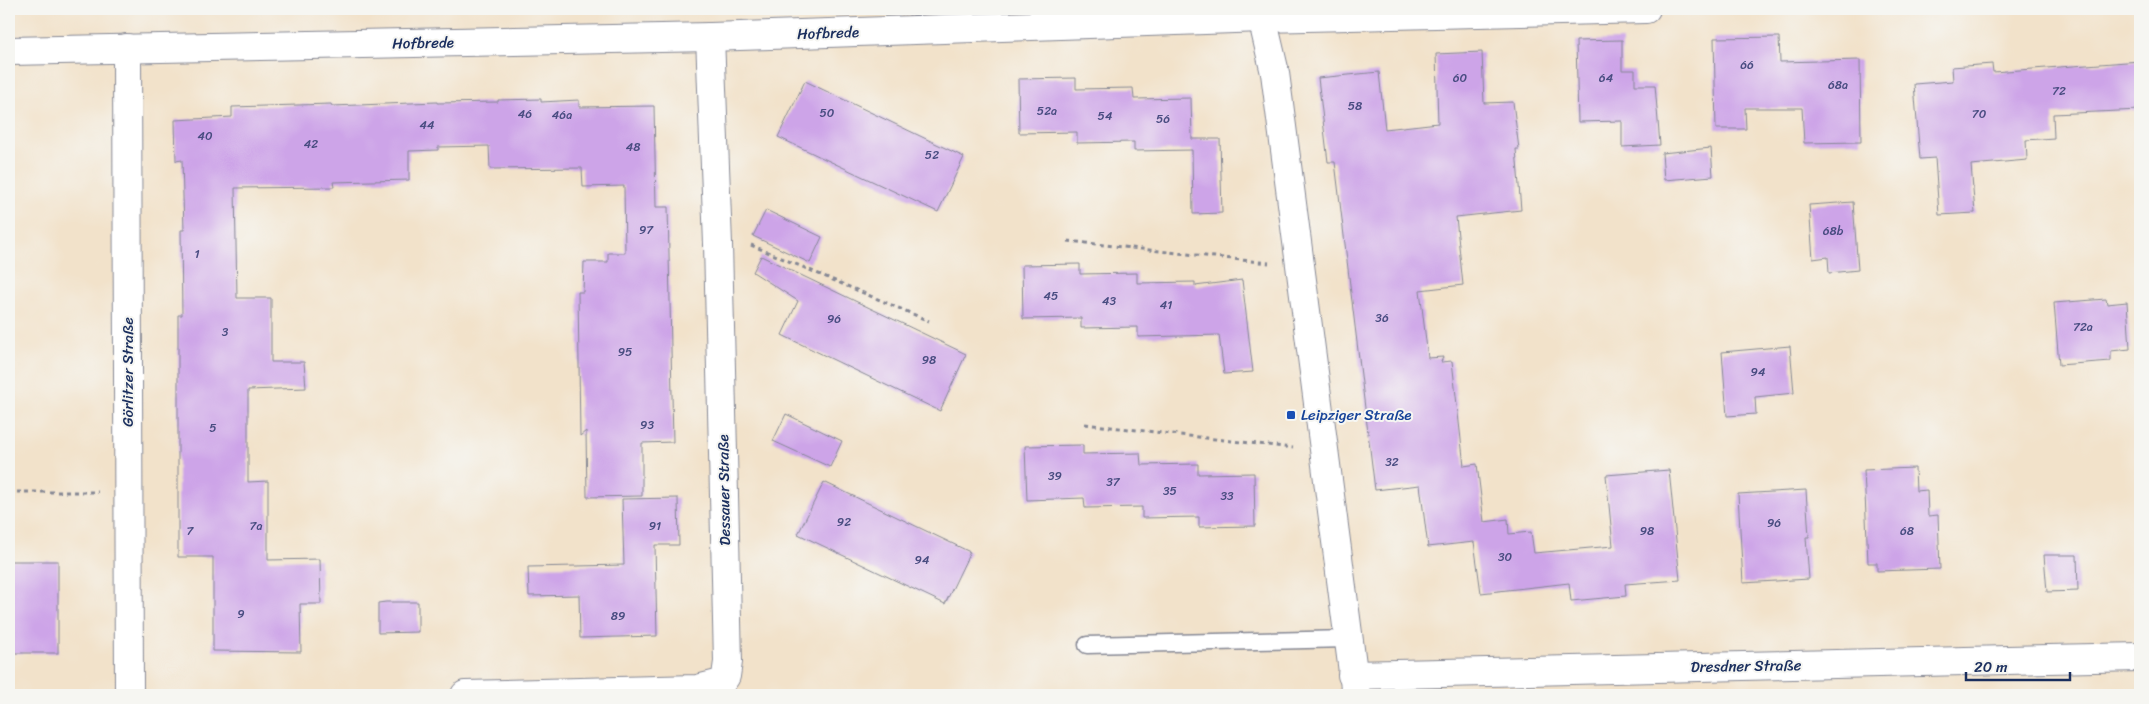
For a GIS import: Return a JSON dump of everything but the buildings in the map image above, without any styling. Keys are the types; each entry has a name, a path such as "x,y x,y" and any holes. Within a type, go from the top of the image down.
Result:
{"street":[{"name":"Hofbrede","path":"9,51 710,37 1261,13 1646,9"},
{"path":"1261,13 1275,73 1354,685"},
{"name":"Dessauer Straße","path":"464,695 697,689 721,683 726,676 728,662 718,244 710,37"},
{"name":"Görlitzer Straße","path":"127,48 129,695"},
{"name":"Dresdner Straße","path":"1354,685 2140,657"}],"lane":[{"path":"1087,645 1348,639"}],"path":[{"path":"1068,241 1273,263 1299,262"},
{"path":"718,244 748,244 929,321"},
{"path":"1085,424 1286,448 1323,446"},
{"path":"9,492 129,492"}],"place":[{"name":"Leipziger Straße","path":"1291,415"}]}
